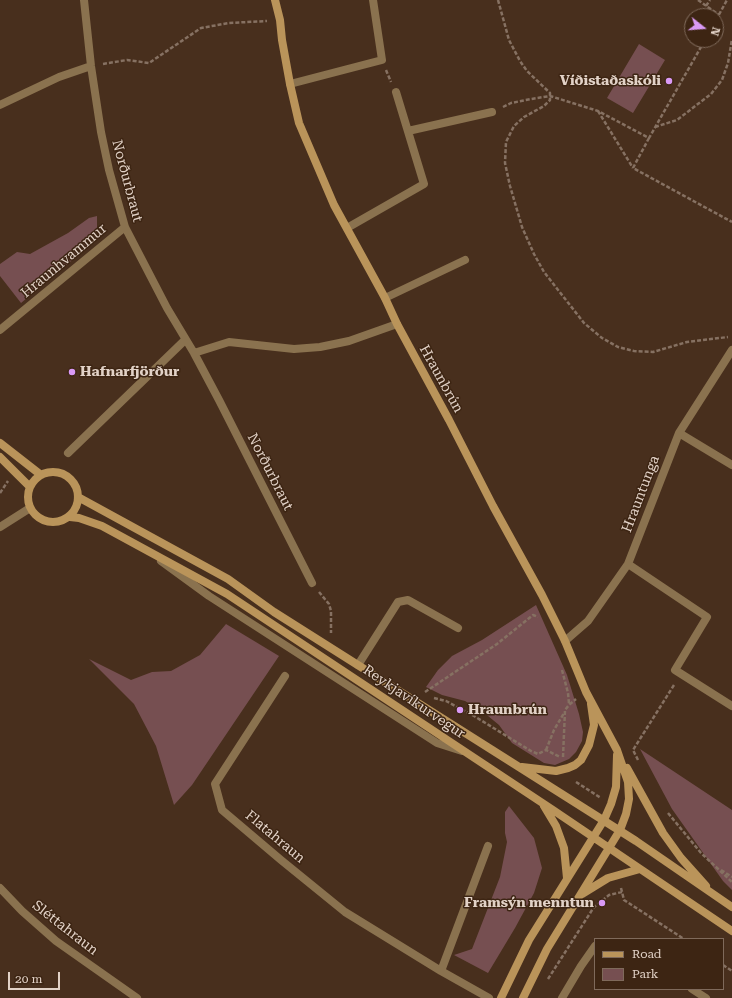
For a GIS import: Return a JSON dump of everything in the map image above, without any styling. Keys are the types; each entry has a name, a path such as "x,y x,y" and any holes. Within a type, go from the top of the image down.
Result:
{"main road":[{"name":"Hraunbrún","path":"275,0 280,20 290,84 299,123 334,205 385,298 397,324 565,641 588,696 617,750 628,782 629,799 626,814 620,830 609,848"},
{"path":"0,443 41,475"},
{"path":"0,457 30,486"},
{"path":"51,472 61,473 72,481 77,488 78,497 76,509 70,517 62,521 49,522 36,516 30,508 27,495 30,486 41,475 51,472"},
{"name":"Reykjavíkurvegur","path":"78,497 228,579 274,612 620,830 732,907"},
{"name":"Reykjavíkurvegur","path":"70,517 79,518 102,526 227,594 543,803 732,931"},
{"path":"519,767 556,771 575,765 581,760 589,745 594,725 588,696"},
{"name":"Hraunbrún","path":"593,837 604,820 616,787 617,750"},
{"path":"617,750 663,833 681,858 716,897"},
{"path":"543,803 556,826 564,848 567,878"},
{"path":"501,998 529,940 593,837"},
{"path":"523,998 547,949 609,848"},
{"path":"581,894 608,878 640,869"}],"street":[{"name":"Norðurbraut","path":"84,0 91,66 101,132 107,162 125,226 185,340 194,352 312,583"},
{"path":"290,84 382,60 373,0"},
{"path":"0,105 59,77 91,66"},
{"path":"347,228 424,184 396,92"},
{"path":"408,130 492,112"},
{"name":"Hraunhvammur","path":"0,330 125,226"},
{"path":"385,298 465,260"},
{"path":"194,352 228,342 294,349 320,347 350,341 397,324"},
{"path":"68,453 185,340"},
{"name":"Hrauntunga","path":"565,641 588,621 628,564 679,433 732,350"},
{"path":"679,433 732,465"},
{"path":"0,526 30,508"},
{"path":"144,549 209,596 437,743 467,753"},
{"path":"628,564 707,617 675,670 732,706"},
{"path":"358,665 398,602 408,600 458,628"},
{"name":"Flatahraun","path":"285,676 215,784 222,810 345,912 441,971 489,998"},
{"path":"441,971 488,846"},
{"name":"Sléttahraun","path":"0,888 22,911 56,941 137,998"},
{"path":"562,998 594,947"},
{"path":"694,990 706,998"}],"path":[{"path":"498,0 509,40 520,61 527,71 550,93 550,100 544,106 514,126 506,142 505,163 522,227 544,272 584,323 602,338 618,347 634,351 653,352 687,342 732,337"},
{"path":"698,0 709,8"},
{"path":"706,6 710,0"},
{"path":"91,66 126,60 148,63 201,28 229,23 280,20"},
{"path":"656,127 676,120 711,94 722,80 728,63 732,39"},
{"path":"633,168 700,48"},
{"path":"382,60 396,92"},
{"path":"492,112 511,103 550,96 598,111 649,138"},
{"path":"598,111 633,168 732,222"},
{"path":"0,493 10,478"},
{"path":"312,583 329,604 331,611 331,636"},
{"path":"424,694 497,644 533,614 539,618"},
{"path":"640,764 633,750 681,674"},
{"path":"546,750 554,730 568,705 588,696"},
{"path":"563,759 565,710"},
{"path":"576,782 594,794"},
{"path":"666,811 692,843 732,882"},
{"path":"716,867 732,877"},
{"path":"617,876 624,900 682,938"},
{"path":"546,982 594,907 608,895 622,892"}],"green space":[{"path":"639,44 665,60 633,113 607,98"},
{"path":"97,216 97,237 77,256 21,303 0,276 0,264 17,252 30,254 68,233 89,218"},
{"path":"536,605 567,675 583,732 582,741 576,752 569,759 555,765 544,763 512,743 499,725 482,711 465,701 442,695 426,687 438,670 452,656 482,640"},
{"path":"226,624 279,656 192,785 174,805 156,746 134,704 89,659 131,680 152,672 171,671 200,655"},
{"path":"640,749 732,810 732,890 723,881 672,809"},
{"path":"509,806 534,838 542,868 534,893 488,973 454,955 472,949 500,877 507,842 505,833 505,812"}],"place":[{"name":"Víðistaðaskóli","path":"669,81"},
{"name":"Hafnarfjörður","path":"72,372"},
{"name":"Hraunbrún","path":"460,710"},
{"name":"Framsýn menntun","path":"602,903"}]}
